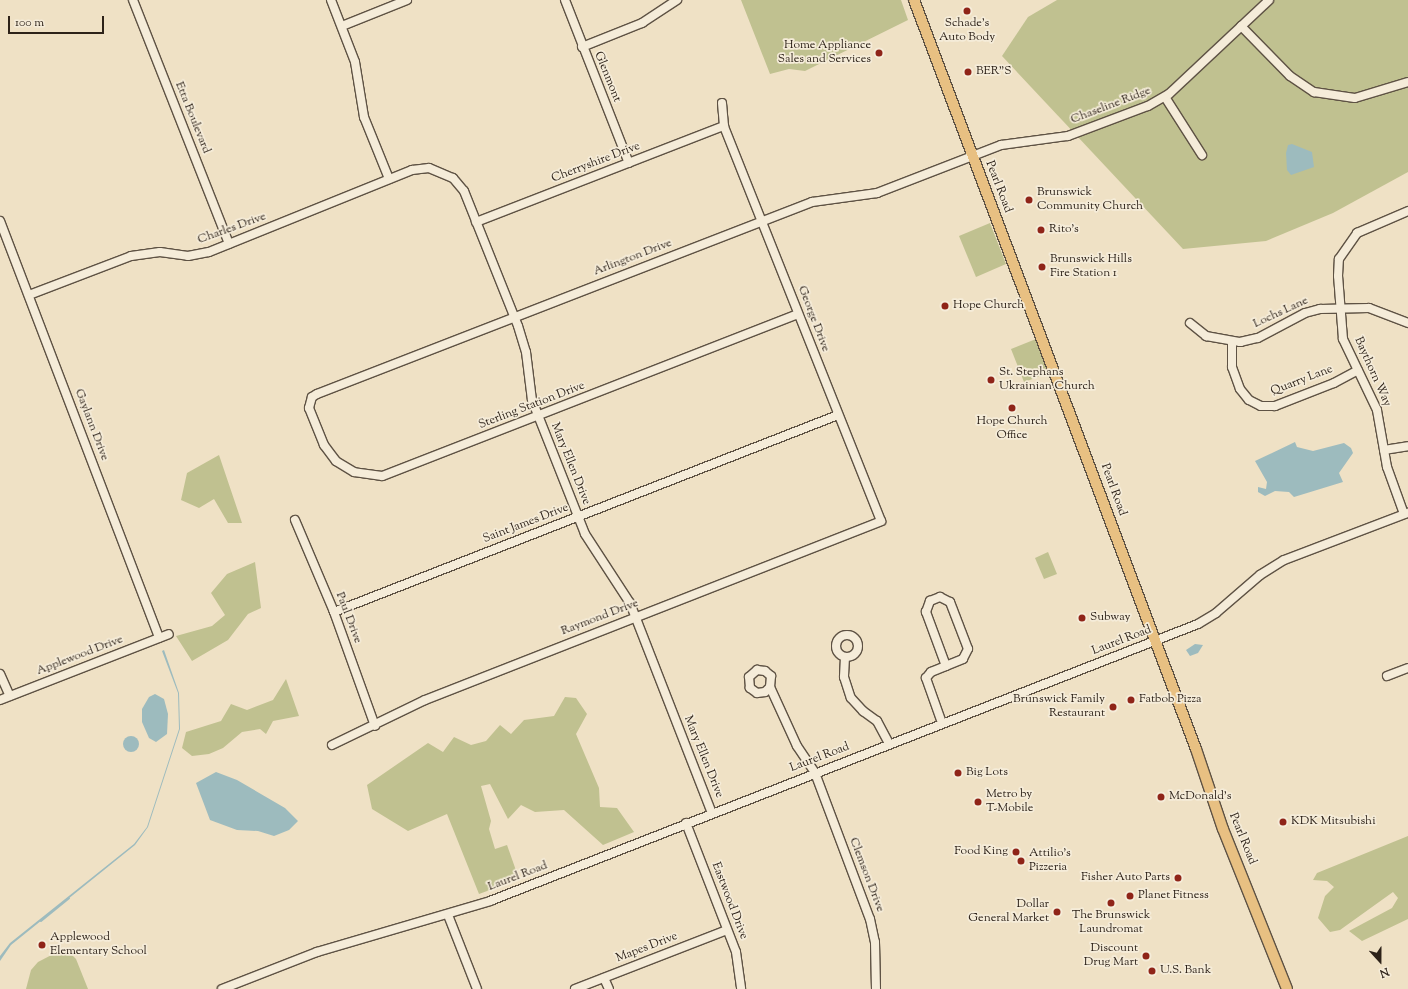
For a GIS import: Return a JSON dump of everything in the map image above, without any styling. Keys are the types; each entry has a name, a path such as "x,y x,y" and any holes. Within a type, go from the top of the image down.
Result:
{"main road":[{"name":"Pearl Road","path":"914,0 1196,749 1223,829 1287,989"}],"street":[{"name":"Etta Boulevard","path":"133,0 229,244"},
{"path":"331,0 355,62 364,117 389,179"},
{"path":"342,26 407,0"},
{"name":"Glenmont","path":"565,0 582,47 629,163"},
{"path":"582,47 642,23 677,0"},
{"name":"Chaseline Ridge","path":"973,156 1011,143 1068,136 1165,97 1269,0"},
{"path":"1241,26 1290,76 1314,92 1355,98 1408,82"},
{"path":"1165,97 1202,155"},
{"name":"George Drive","path":"722,103 724,126 881,521"},
{"name":"Cherryshire Drive","path":"476,222 724,126"},
{"name":"Arlington Drive","path":"310,402 317,394 812,202 876,194 973,156"},
{"name":"Mary Ellen Drive","path":"389,179 420,168 446,173 464,191 514,317 526,352 528,386 538,416 591,546 624,590 712,813"},
{"name":"Charles Drive","path":"29,295 131,256 160,252 188,256 229,244 351,196 389,179"},
{"name":"Baythorn Way","path":"1406,514 1391,480 1377,410 1343,339 1338,267 1351,239 1363,229 1408,211"},
{"name":"Gaylann Drive","path":"0,220 159,638"},
{"name":"Lochs Lane","path":"1190,323 1206,336 1232,342 1258,338 1313,310 1369,308 1408,323"},
{"name":"Sterling Station Drive","path":"310,402 309,408 330,454 354,472 373,476 392,474 798,314"},
{"name":"Quarry Lane","path":"1232,342 1232,367 1244,395 1254,404 1275,406 1334,383 1358,370"},
{"name":"Saint James Drive","path":"334,612 838,415"},
{"path":"1384,450 1408,446"},
{"name":"Laurel Road","path":"222,989 317,952 448,915 1155,641 1207,619 1260,574 1284,560 1406,514"},
{"name":"Paul Drive","path":"295,520 334,612 375,726"},
{"name":"Raymond Drive","path":"332,745 375,726 426,700 881,521"},
{"path":"942,724 926,678 931,672 946,666 963,659 968,649 950,602 940,597 930,601 926,612 946,666"},
{"name":"Applewood Drive","path":"0,700 169,634"},
{"path":"845,657 844,677 851,698 862,711 877,721 889,744"},
{"path":"1387,676 1408,668"},
{"path":"0,674 10,696"},
{"name":"Clemson Drive","path":"770,687 796,746 815,774 870,920 875,942 876,989"},
{"name":"Eastwood Drive","path":"686,824 736,952 741,989"},
{"path":"448,915 477,989"},
{"name":"Mapes Drive","path":"575,989 727,930"},
{"path":"604,978 608,989"}],"green space":[{"path":"741,0 901,0 908,20 805,71 789,69 770,74"},
{"path":"1057,0 1408,0 1408,172 1333,213 1266,241 1183,249 1002,56 1028,17"},
{"path":"990,223 1006,264 976,277 959,236"},
{"path":"1036,339 1049,373 1024,382 1011,349"},
{"path":"219,455 242,523 228,523 214,499 199,508 181,500 187,473"},
{"path":"1048,552 1057,574 1044,579 1035,558"},
{"path":"255,562 261,608 248,614 228,640 192,661 176,636 212,626 225,615 211,593 227,574"},
{"path":"286,679 299,716 273,721 266,734 260,729 242,732 223,748 209,754 192,756 182,748 186,732 221,721 231,704 247,710 273,700"},
{"path":"565,697 576,698 587,714 576,734 599,788 600,807 617,808 634,832 603,845 564,810 535,812 521,805 508,819 490,784 481,786 491,821 489,829 495,849 507,845 519,879 479,894 447,814 408,831 372,809 367,785 428,743 443,752 454,737 471,745 486,741 500,725 511,734 524,720 554,716"},
{"path":"1408,836 1408,919 1362,941 1349,931 1392,908 1398,898 1393,892 1340,930 1330,932 1318,918 1325,896 1334,887 1327,881 1313,880 1317,873"},
{"path":"65,948 76,959 88,989 26,989 31,970 38,962"}],"water":[{"path":"1292,144 1312,152 1314,167 1291,175 1287,170 1286,153 1288,145"},
{"path":"1295,442 1297,447 1313,451 1344,443 1351,448 1353,453 1339,473 1343,482 1294,497 1289,492 1275,491 1265,496 1258,492 1258,487 1266,489 1267,482 1255,461"},
{"path":"1195,644 1203,645 1198,653 1190,656 1186,650"},
{"path":"164,650 179,693 180,729 148,827 135,845 11,945 0,961 0,956 10,943 134,844 147,827 179,729 178,693 162,651"},
{"path":"155,694 164,699 168,714 167,734 156,742 149,738 142,722 142,709 149,697"},
{"path":"128,736 134,736 139,741 137,750 134,752 128,752 123,747 123,741"},
{"path":"216,772 237,780 285,808 298,821 289,830 274,836 258,831 237,830 210,820 196,783"}],"waterway":[{"path":"41,921 69,898"}],"place":[{"name":"Schade's Auto Body","path":"967,11"},
{"name":"Home Appliance Sales and Services","path":"879,53"},
{"name":"BER\"S","path":"968,72"},
{"name":"Brunswick Community Church","path":"1029,200"},
{"name":"Rito's","path":"1041,230"},
{"name":"Brunswick Hills Fire Station 1","path":"1042,267"},
{"name":"Hope Church","path":"945,306"},
{"name":"St. Stephans Ukrainian Church","path":"991,380"},
{"name":"Hope Church Office","path":"1012,408"},
{"name":"Subway","path":"1082,618"},
{"name":"Fatbob Pizza","path":"1131,700"},
{"name":"Brunswick Family Restaurant","path":"1113,707"},
{"name":"Big Lots","path":"958,773"},
{"name":"McDonald's","path":"1161,797"},
{"name":"Metro by T-Mobile","path":"978,802"},
{"name":"KDK Mitsubishi","path":"1283,822"},
{"name":"Food King","path":"1016,852"},
{"name":"Attilio's Pizzeria","path":"1021,861"},
{"name":"Fisher Auto Parts","path":"1178,878"},
{"name":"Planet Fitness","path":"1130,896"},
{"name":"The Brunswick Laundromat","path":"1111,903"},
{"name":"Dollar General Market","path":"1057,912"},
{"name":"Applewood Elementary School","path":"42,945"},
{"name":"Discount Drug Mart","path":"1146,956"},
{"name":"U.S. Bank","path":"1152,971"}]}
